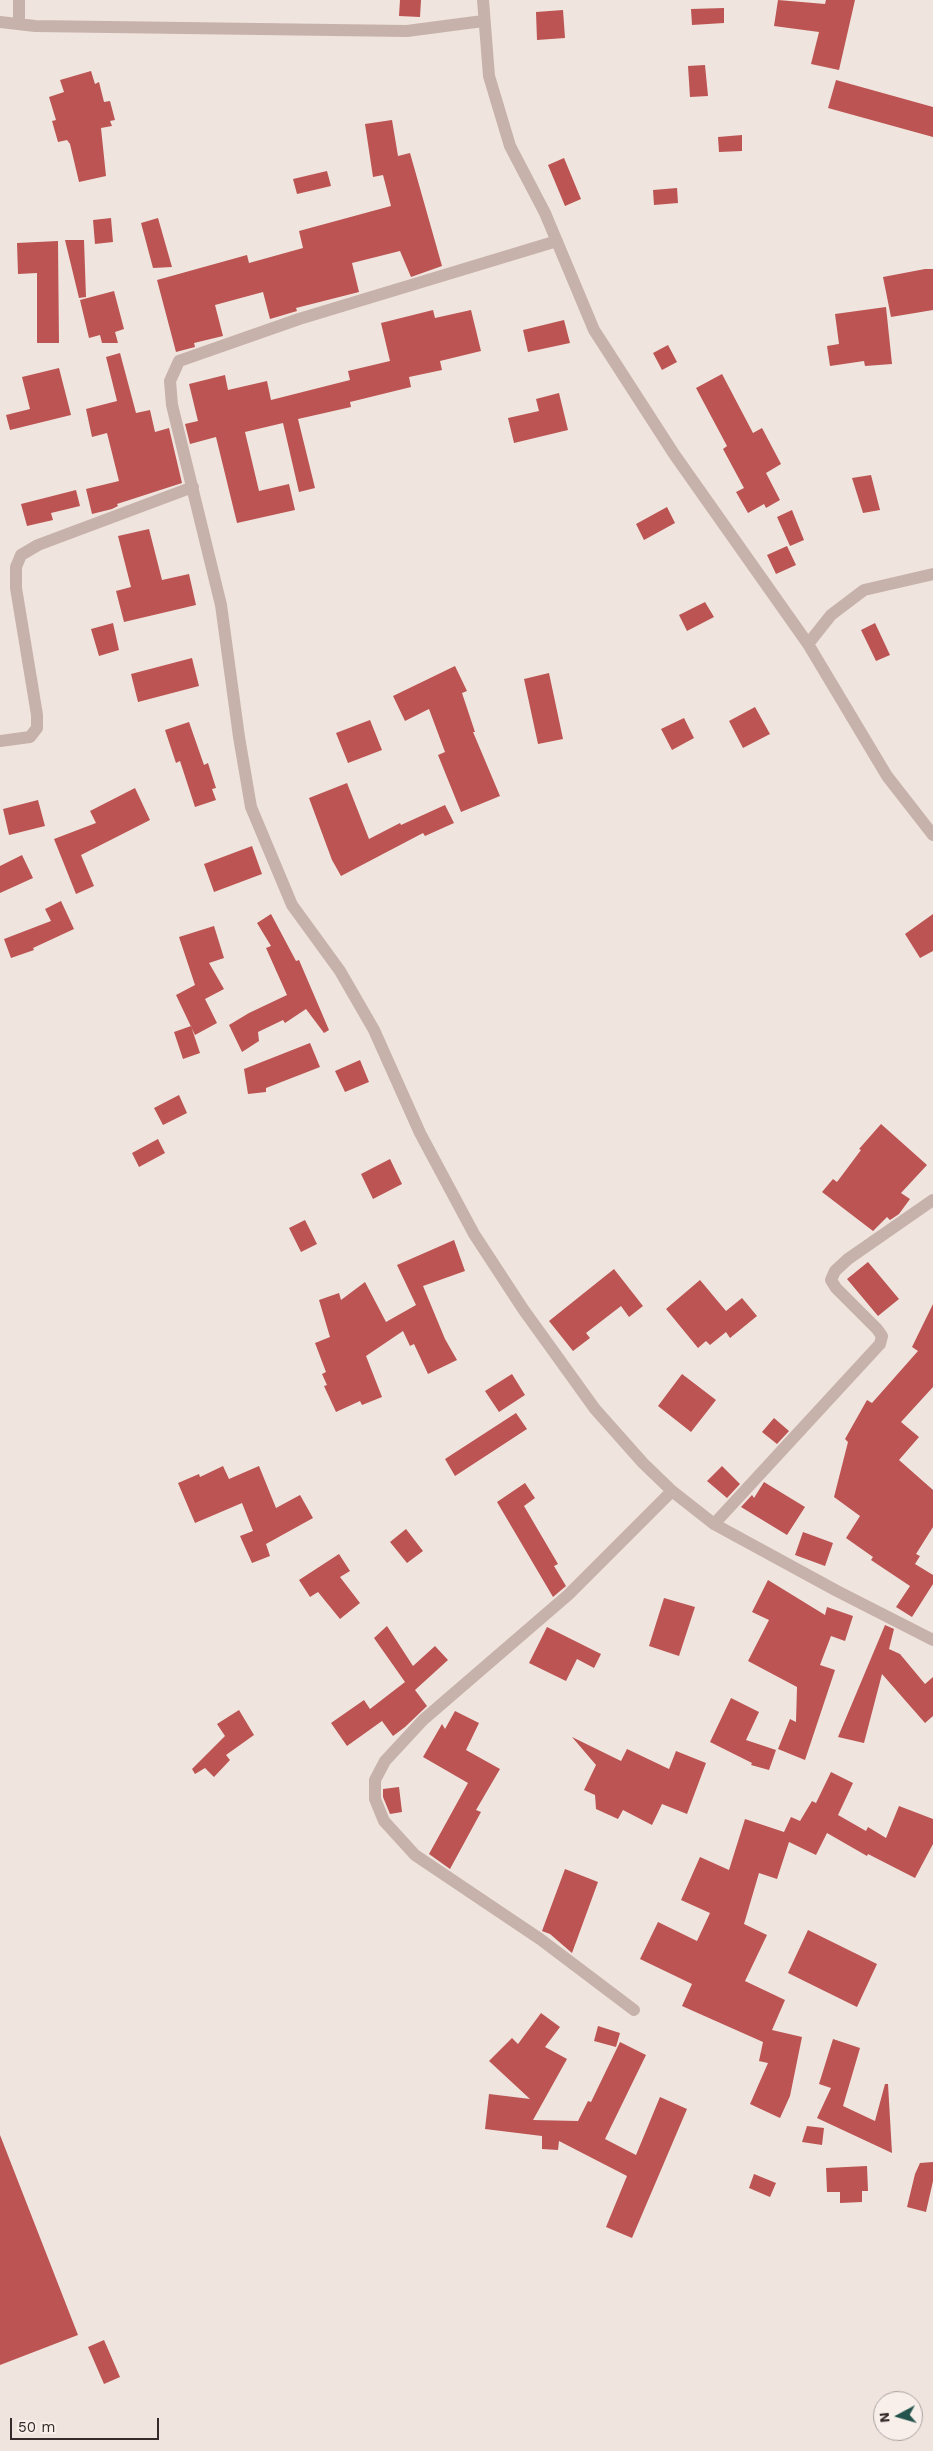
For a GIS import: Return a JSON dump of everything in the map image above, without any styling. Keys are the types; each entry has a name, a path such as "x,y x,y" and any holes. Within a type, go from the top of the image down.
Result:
{"street":[{"path":"19,0 19,24"},
{"path":"483,0 483,20 489,76 510,146 545,213 594,330 674,454 808,644 887,776 933,834"},
{"path":"0,22 19,24 407,31 483,20"},
{"path":"557,241 299,319 179,361 170,380 172,405 220,605 251,807 292,905 340,971 374,1030 420,1133 474,1234 523,1309 595,1409 643,1463 672,1492 714,1524 837,1591 933,1640"},
{"path":"0,741 30,737 37,728 38,715 16,588 16,567 21,555 38,545 193,487"},
{"path":"808,644 831,615 864,590 933,574"},
{"path":"714,1524 880,1344 882,1336 877,1329 836,1288 831,1280 834,1271 848,1259 933,1200"},
{"path":"634,2010 540,1939 415,1854 384,1821 375,1799 375,1780 385,1761 422,1720 568,1595 672,1492"}],"building":[{"path":"400,0 421,0 420,17 399,16"},
{"path":"778,0 825,4 826,0 855,0 839,70 811,64 819,32 774,26"},
{"path":"724,8 724,23 692,25 691,9"},
{"path":"563,10 565,38 537,40 536,12"},
{"path":"705,65 708,96 690,97 688,66"},
{"path":"91,71 95,84 99,82 104,102 110,101 115,120 110,121 112,126 101,128 106,176 79,182 70,144 67,140 58,142 52,121 56,120 49,97 64,92 60,80"},
{"path":"836,80 933,107 933,137 828,108"},
{"path":"392,120 398,156 410,153 442,266 411,277 400,251 352,263 359,292 296,308 297,311 270,319 263,292 215,305 223,336 194,343 195,347 176,352 157,280 247,255 249,263 303,248 299,231 391,206 383,175 373,177 365,124"},
{"path":"742,135 742,151 719,152 718,137"},
{"path":"564,158 581,199 565,206 548,165"},
{"path":"327,171 331,186 297,194 293,179"},
{"path":"677,188 678,203 654,205 653,190"},
{"path":"111,218 113,242 95,244 93,220"},
{"path":"158,218 172,267 153,268 141,223"},
{"path":"65,240 84,240 86,297 79,298"},
{"path":"58,241 59,343 37,343 37,273 18,274 17,243"},
{"path":"933,269 933,310 891,317 883,277"},
{"path":"114,291 124,329 115,332 118,343 102,343 100,335 89,338 80,300"},
{"path":"886,307 892,364 865,366 864,361 830,366 827,346 839,344 835,314"},
{"path":"433,310 435,318 471,310 481,351 440,361 442,370 409,377 411,387 350,402 351,407 298,419 315,488 299,492 283,423 245,432 259,491 289,484 295,510 237,523 216,437 190,444 185,424 198,421 189,384 225,375 228,390 267,381 271,400 350,380 348,371 390,361 381,323"},
{"path":"564,320 570,343 528,352 523,330"},
{"path":"668,345 677,362 662,370 653,353"},
{"path":"120,353 136,413 150,410 155,432 169,428 182,483 117,504 118,506 112,509 92,514 86,489 119,481 107,433 92,437 86,409 117,401 106,357"},
{"path":"59,368 71,415 10,430 6,415 30,409 22,377"},
{"path":"722,374 753,433 762,428 781,464 766,473 780,500 766,508 764,504 748,513 736,492 744,488 723,449 727,446 696,388"},
{"path":"559,393 568,430 514,443 508,418 539,411 536,399"},
{"path":"871,475 880,510 863,513 852,478"},
{"path":"76,490 80,506 51,513 53,520 27,526 21,504"},
{"path":"667,507 675,523 644,540 636,524"},
{"path":"792,510 804,540 790,546 777,517"},
{"path":"149,529 162,580 189,574 196,605 124,622 116,591 131,587 118,536"},
{"path":"787,546 796,565 776,574 767,555"},
{"path":"705,602 714,617 687,631 679,615"},
{"path":"113,623 119,650 99,656 91,629"},
{"path":"875,623 890,655 876,661 861,630"},
{"path":"192,658 199,686 138,702 131,674"},
{"path":"455,666 467,691 462,693 475,732 473,732 500,796 461,812 438,755 445,752 429,709 405,721 393,696"},
{"path":"549,673 563,739 538,744 524,679"},
{"path":"755,707 770,734 743,748 729,721"},
{"path":"684,718 694,738 672,750 661,729"},
{"path":"370,720 382,750 348,763 336,733"},
{"path":"189,722 204,765 208,763 216,788 212,789 216,800 195,807 180,761 176,763 165,730"},
{"path":"347,783 369,839 400,823 401,825 445,805 454,823 425,836 423,833 341,876 332,860 309,798"},
{"path":"135,788 150,820 81,855 94,886 76,894 54,839 96,823 90,811"},
{"path":"38,800 45,826 9,835 3,809"},
{"path":"252,846 262,874 214,892 204,864"},
{"path":"22,855 33,878 0,893 0,866"},
{"path":"61,901 74,929 33,948 34,950 11,958 4,939 51,921 45,909"},
{"path":"271,914 296,961 299,960 329,1030 324,1033 306,1009 285,1023 283,1020 258,1032 259,1041 242,1052 229,1025 287,995 266,948 271,946 257,923"},
{"path":"933,914 933,951 920,958 905,934"},
{"path":"214,926 224,958 209,963 224,989 205,999 217,1023 195,1035 176,995 195,985 179,937"},
{"path":"191,1026 200,1053 183,1059 174,1032"},
{"path":"310,1043 320,1067 266,1088 266,1092 248,1094 244,1069"},
{"path":"360,1060 369,1082 345,1092 335,1071"},
{"path":"179,1095 187,1113 163,1125 154,1108"},
{"path":"881,1124 927,1165 901,1193 910,1199 899,1214 890,1220 887,1217 873,1231 822,1192 833,1179 837,1182 861,1150 859,1149"},
{"path":"158,1139 165,1153 139,1167 132,1153"},
{"path":"390,1159 402,1184 373,1199 361,1174"},
{"path":"305,1220 317,1244 301,1252 289,1228"},
{"path":"454,1240 465,1271 423,1286 445,1339 457,1360 428,1374 414,1344 410,1346 403,1331 366,1356 382,1397 362,1405 360,1401 336,1412 324,1386 327,1385 322,1374 326,1372 315,1343 330,1337 319,1300 339,1293 341,1300 365,1282 386,1322 416,1305 397,1265"},
{"path":"868,1262 899,1299 878,1316 847,1279"},
{"path":"614,1269 643,1306 629,1317 621,1306 586,1333 590,1338 573,1351 549,1321"},
{"path":"700,1280 726,1311 742,1298 757,1316 730,1338 726,1332 710,1345 706,1341 698,1348 666,1309"},
{"path":"933,1304 933,1387 901,1422 919,1437 899,1460 933,1490 933,1527 916,1554 920,1556 915,1564 933,1575 933,1584 912,1617 896,1607 910,1586 871,1560 873,1557 846,1538 860,1516 834,1497 848,1442 845,1439 867,1400 872,1403 918,1351 912,1347"},
{"path":"512,1374 525,1395 499,1412 485,1391"},
{"path":"682,1374 716,1400 691,1432 658,1406"},
{"path":"516,1413 527,1429 455,1476 445,1459"},
{"path":"774,1418 789,1431 777,1444 762,1432"},
{"path":"223,1466 229,1479 259,1466 276,1508 300,1495 313,1518 266,1544 270,1556 252,1563 240,1536 253,1531 242,1503 195,1523 178,1483 199,1474 200,1477"},
{"path":"722,1466 740,1484 727,1498 707,1481"},
{"path":"764,1482 805,1507 787,1535 741,1507 752,1495 754,1498"},
{"path":"525,1483 535,1498 524,1506 558,1564 554,1566 566,1586 553,1597 497,1502"},
{"path":"406,1529 423,1551 407,1563 390,1542"},
{"path":"803,1532 833,1543 825,1566 795,1555"},
{"path":"339,1554 350,1571 340,1577 360,1603 340,1619 318,1592 310,1597 299,1580"},
{"path":"768,1580 825,1615 827,1607 853,1616 845,1641 831,1636 820,1665 835,1670 805,1760 778,1749 790,1719 796,1722 797,1687 748,1661 769,1620 752,1612"},
{"path":"664,1598 695,1607 679,1656 649,1646"},
{"path":"885,1625 894,1629 889,1649 900,1654 925,1684 933,1677 933,1716 925,1723 882,1674 864,1743 838,1737"},
{"path":"387,1626 413,1666 435,1646 448,1660 415,1690 427,1706 405,1727 393,1736 382,1721 347,1746 331,1723 364,1700 370,1709 405,1682 374,1638"},
{"path":"547,1627 601,1654 594,1668 577,1659 566,1681 529,1663"},
{"path":"731,1698 759,1712 746,1740 776,1750 769,1770 751,1765 752,1763 710,1742"},
{"path":"239,1710 254,1735 226,1755 230,1760 214,1777 205,1768 195,1774 192,1769 225,1736 217,1724"},
{"path":"455,1711 479,1723 466,1750 500,1769 476,1810 481,1812 450,1869 429,1854 468,1783 423,1757 442,1724 445,1729"},
{"path":"572,1737 621,1761 627,1749 669,1769 676,1751 706,1763 687,1814 662,1804 652,1825 623,1810 618,1819 596,1809 595,1795 584,1790 596,1765"},
{"path":"831,1772 853,1783 838,1815 866,1831 868,1827 886,1838 899,1806 933,1819 933,1844 915,1878 868,1854 867,1856 827,1833 816,1855 789,1842 777,1879 759,1873 744,1924 767,1935 745,1981 785,2000 772,2030 802,2037 790,2096 780,2118 750,2104 768,2063 759,2061 763,2042 682,2006 692,1984 640,1959 658,1922 697,1941 710,1913 681,1900 700,1857 729,1870 745,1819 784,1832 791,1817 800,1821 812,1801 816,1803"},
{"path":"399,1787 402,1812 390,1814 383,1797 383,1789"},
{"path":"565,1869 598,1882 572,1953 550,1934 542,1931"},
{"path":"808,1930 877,1964 857,2007 788,1973"},
{"path":"541,2013 560,2027 545,2047 567,2059 533,2120 578,2121 588,2101 591,2102 620,2042 646,2055 605,2139 636,2155 660,2097 687,2109 632,2238 606,2227 627,2176 559,2141 558,2150 542,2149 542,2136 485,2129 489,2094 530,2099 489,2061 512,2038 518,2044"},
{"path":"598,2026 620,2033 616,2047 594,2041"},
{"path":"833,2039 860,2048 843,2106 875,2121 885,2084 888,2084 892,2153 817,2118 831,2088 819,2084"},
{"path":"807,2126 824,2128 822,2145 802,2142"},
{"path":"0,2135 78,2335 0,2365"},
{"path":"933,2162 933,2181 926,2212 907,2207 915,2174 920,2163"},
{"path":"867,2166 868,2191 862,2191 862,2202 840,2203 840,2192 827,2192 826,2168"},
{"path":"754,2174 776,2183 770,2197 749,2188"},
{"path":"104,2340 120,2377 104,2384 88,2347"}]}
